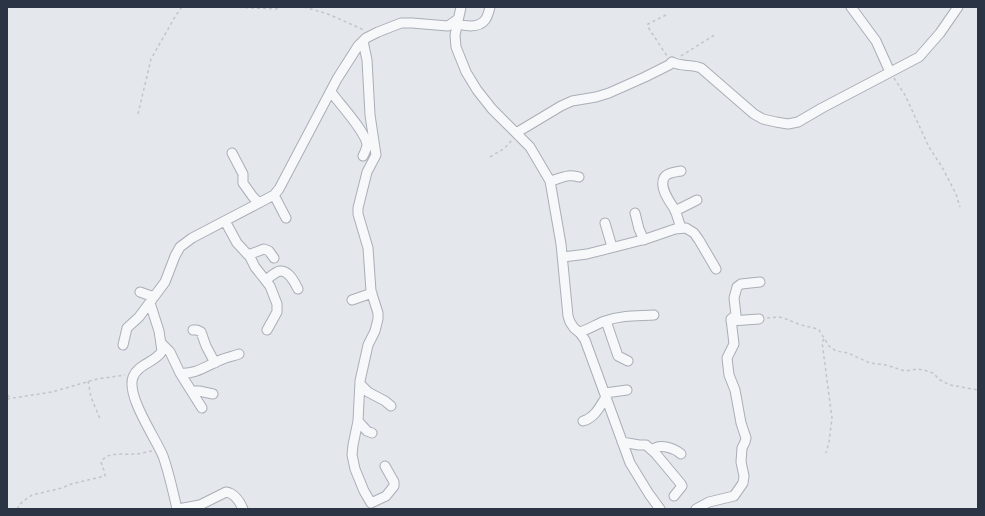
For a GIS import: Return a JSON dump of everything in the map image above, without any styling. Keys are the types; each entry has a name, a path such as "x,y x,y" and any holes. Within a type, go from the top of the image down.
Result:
{"street":[{"path":"461,7 455,35 456,47 466,72 478,90 492,109 530,147 550,181 563,257 566,305 570,322 574,328 580,332 585,340 630,463 660,509"},
{"path":"457,22 464,26 478,25 486,19 490,7"},
{"path":"851,7 876,41 890,72"},
{"path":"517,134 561,106 572,101 609,93 674,63 676,65 693,65 701,68 754,114 763,119 788,124 798,122 919,57 940,33 958,7"},
{"path":"123,345 127,328 139,317 165,282 172,261 180,247 192,238 274,195 279,190 330,92 355,51 367,38 401,23 412,22 448,26 457,22"},
{"path":"367,38 370,115 376,155 367,172 358,208 358,214 368,248 372,293 378,313 377,326 368,345 360,384 358,421 352,445 352,455 355,469 364,491 372,503 386,496 394,486 394,482 385,466"},
{"path":"330,92 366,140 367,149 363,156"},
{"path":"232,153 243,174 243,183 252,197 259,203"},
{"path":"681,171 664,178 666,194 675,210 681,228"},
{"path":"550,181 568,175 579,177"},
{"path":"274,195 286,218"},
{"path":"675,210 697,200"},
{"path":"635,214 644,240"},
{"path":"225,221 237,242 248,255 254,267 270,286 277,304 277,312 267,330"},
{"path":"605,223 612,247"},
{"path":"563,257 587,254 644,240 681,228 686,228 694,233 716,269"},
{"path":"248,255 264,249 269,251 274,258"},
{"path":"266,280 280,271 284,272 291,277 298,289"},
{"path":"696,509 709,502 734,496 743,483 744,476 741,462 742,448 746,442 746,438 741,423 735,390 729,376 727,358 734,344 731,319 736,315 734,298 737,287 741,284 760,282"},
{"path":"140,292 152,300 162,344 162,351 160,355 144,364 136,372 132,381 133,393 159,447 171,481 178,509 200,505 226,492 233,495 243,509"},
{"path":"352,300 372,293"},
{"path":"580,332 606,320 626,315 654,315"},
{"path":"732,321 759,319"},
{"path":"606,320 618,356 628,362"},
{"path":"193,330 202,332 206,346 214,363"},
{"path":"162,344 170,352 180,373 202,408"},
{"path":"180,373 193,372 239,354"},
{"path":"360,384 368,392 391,406"},
{"path":"192,391 199,390 213,394"},
{"path":"583,421 591,417 596,412 605,395 627,390"},
{"path":"358,421 367,431 372,433"},
{"path":"622,442 646,445 652,450 676,476 682,486 674,496"},
{"path":"652,450 658,447 669,447 675,449 681,454"}],"path":[{"path":"138,114 151,59 182,7"},
{"path":"227,7 276,9 280,7"},
{"path":"304,7 328,14 358,26 367,38"},
{"path":"666,15 648,24 648,26 674,63 676,59 716,34"},
{"path":"890,72 905,95 929,147 942,167 956,194 960,207"},
{"path":"490,157 505,148 517,134"},
{"path":"759,319 779,317 786,318 801,325 819,330 829,346 870,363 886,365 905,371 917,369 924,370 933,373 940,380 950,385 978,390"},
{"path":"824,339 822,342 832,418 826,453"},
{"path":"7,399 52,392 88,381 136,372"},
{"path":"88,381 91,396 100,419"},
{"path":"7,395 12,398"},
{"path":"17,509 22,502 32,495 105,476 101,462 106,457 116,454 136,454 145,451 150,452 159,447"}]}
